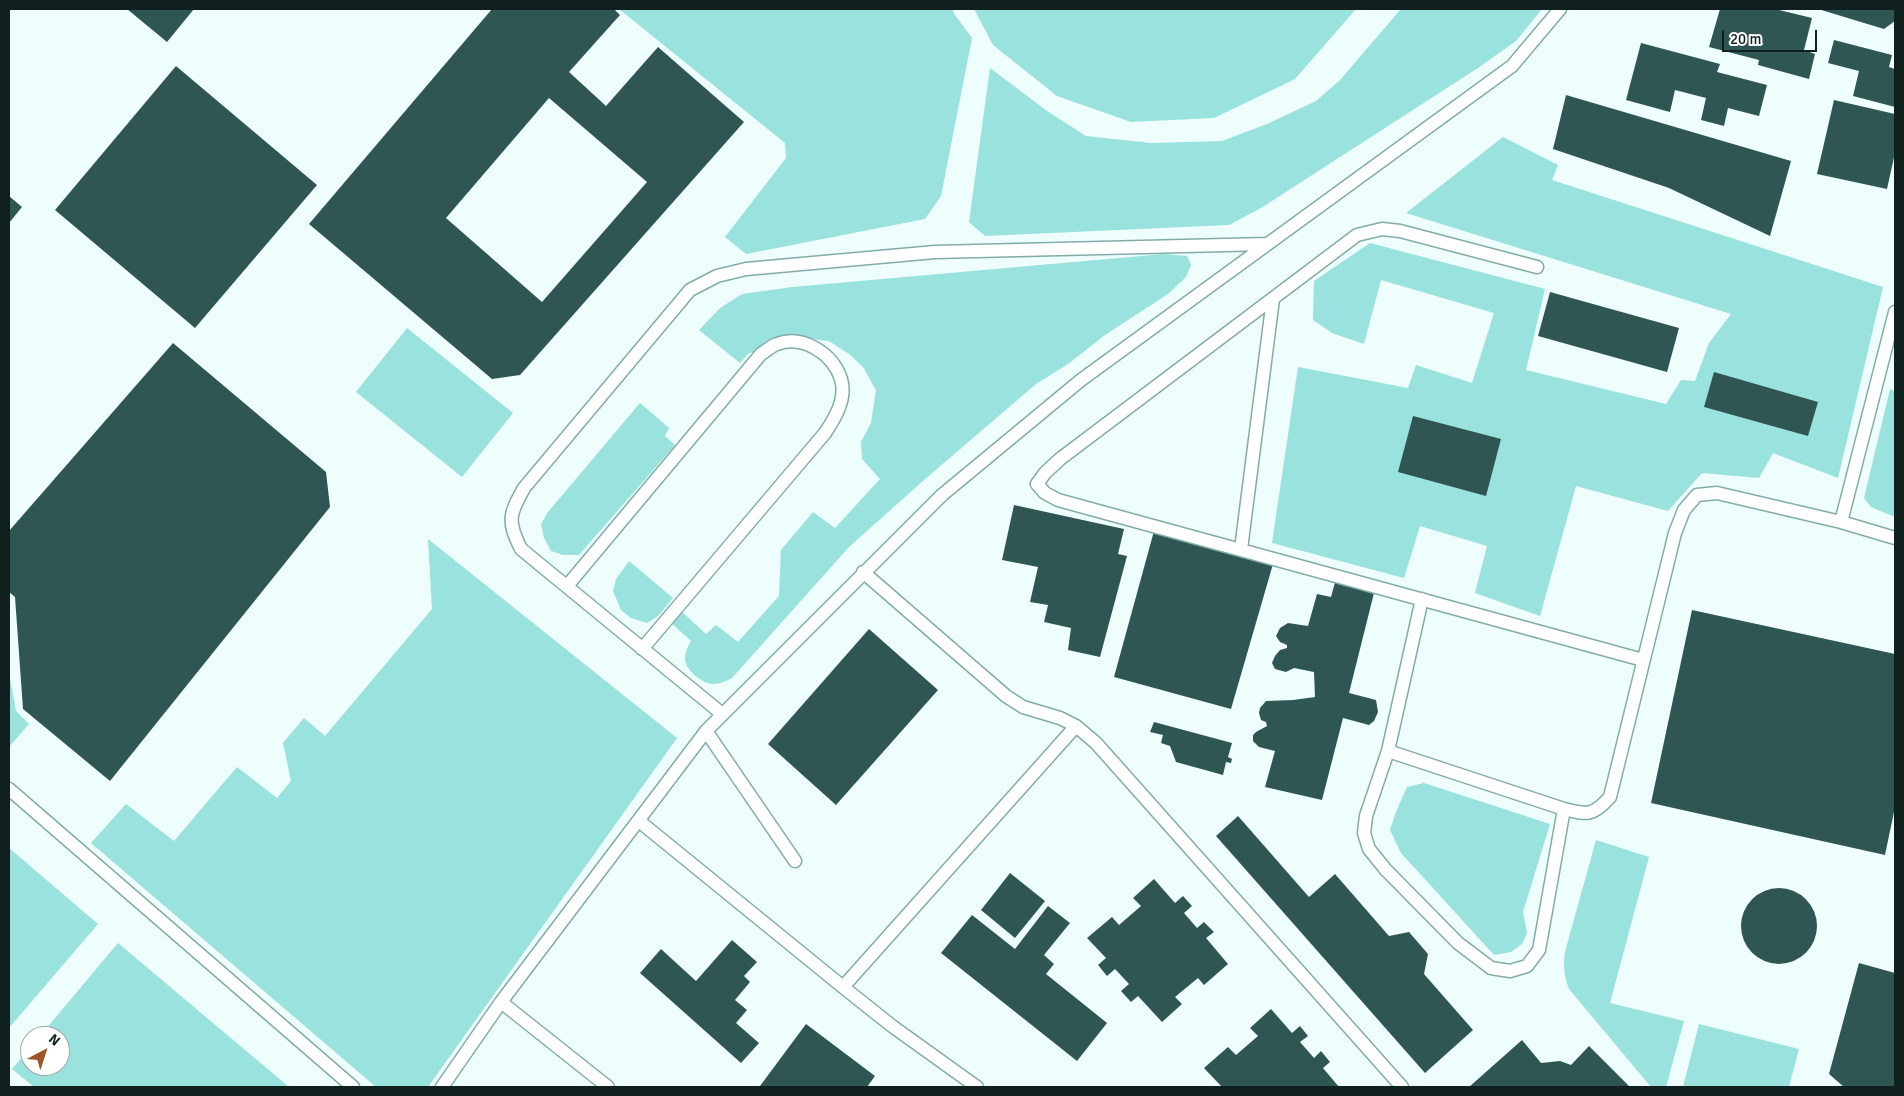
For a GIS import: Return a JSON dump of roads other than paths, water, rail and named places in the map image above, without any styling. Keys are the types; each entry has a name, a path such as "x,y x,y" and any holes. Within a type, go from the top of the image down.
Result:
{"lane":[{"path":"442,1087 501,1002 706,730 942,495 1081,380 1512,66 1560,9"},
{"path":"1537,267 1400,231 1382,229 1357,235 1060,459 1044,473 1037,484 1044,493 1058,500 1643,660"},
{"path":"721,713 521,549 511,528 513,508 524,488 690,290 717,276 746,269 935,252 1267,244"},
{"path":"1241,549 1273,299"},
{"path":"1841,522 1895,312"},
{"path":"567,586 761,354 777,344 797,342 815,347 831,360 841,380 841,400 836,417 825,433 642,649"},
{"path":"1388,751 1564,809 1584,814 1599,810 1610,797 1674,533 1684,510 1698,495 1717,493 1841,522 1895,538"},
{"path":"863,572 1006,696 1023,707 1060,718 1076,726 1096,743 1402,1087"},
{"path":"1422,599 1388,751 1366,816 1364,833 1369,849 1386,870 1458,943 1491,968 1510,971 1526,966 1539,950 1564,809"},
{"path":"843,988 1076,726"},
{"path":"706,730 795,861"},
{"path":"9,790 353,1087"},
{"path":"639,821 843,988 977,1087"},
{"path":"501,1002 604,1086"}]}
